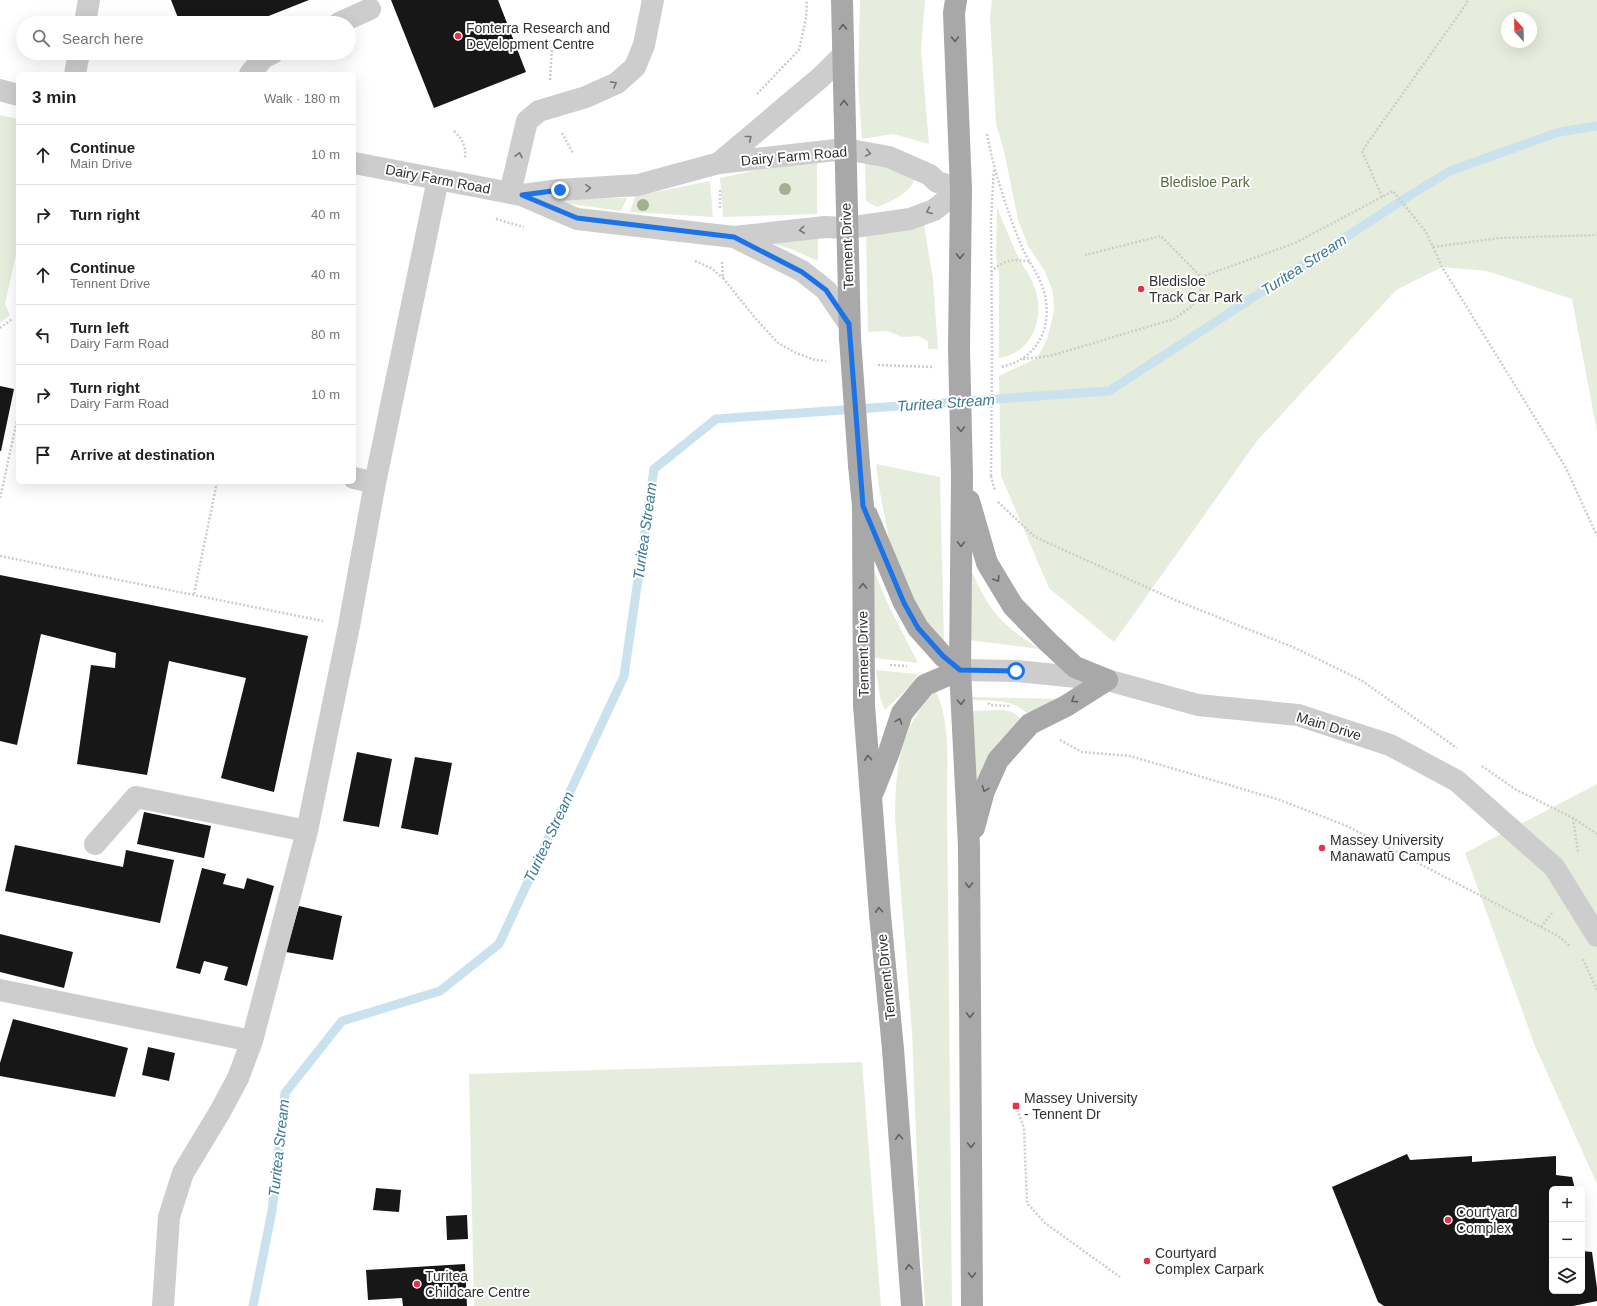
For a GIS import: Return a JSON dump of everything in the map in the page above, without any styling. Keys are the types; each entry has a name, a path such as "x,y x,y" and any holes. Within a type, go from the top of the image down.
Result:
{"main road":[{"name":"Tennent Drive","path":"842,0 850,330 863,506 863,664 880,915 893,1049 912,1306"},
{"path":"956,0 955,20 961,189 958,348 962,477 960,670 969,846 972,1306"},
{"path":"962,477 987,563 1013,606 1046,641 1075,667 1106,680"},
{"path":"863,506 904,603 918,628 943,656 960,670"},
{"path":"871,797 889,752 902,713 925,685 960,670"},
{"path":"969,846 984,791 998,760 1030,724 1066,706 1106,680"}],"street":[{"path":"86,16 89,0"},
{"path":"516,194 527,121 539,111 586,97 618,83 635,67 644,45 653,0"},
{"path":"354,16 370,9"},
{"name":"Dairy Farm Road","path":"719,163 805,91 843,55"},
{"path":"76,72 78,60"},
{"path":"252,72 261,60"},
{"path":"0,90 16,94"},
{"name":"Dairy Farm Road","path":"516,194 638,185 719,163 845,149 889,157 930,175 937,182 961,189"},
{"name":"Dairy Farm Road","path":"356,163 516,194 577,218 734,237 825,228 847,228 910,218 934,210 961,189"},
{"path":"163,1306 169,1217 181,1181 238,1078 252,1041 307,831 349,626 375,483 438,179"},
{"name":"Dairy Farm Road","path":"734,237 802,272 826,290 850,330"},
{"path":"356,478 375,483"},
{"name":"Main Drive","path":"960,670 1016,671 1106,680 1198,705 1298,715 1390,745 1457,781 1554,868 1597,936"},
{"path":"96,844 136,797 307,831"},
{"path":"0,990 252,1041"}],"path":[{"path":"752,100 799,50 806,18 807,0"},
{"path":"1382,197 1362,152 1467,3 1467,0"},
{"path":"454,131 466,147 465,160"},
{"path":"987,135 994,166 1021,247 1041,283 1047,301 1046,316 1040,342 1023,360"},
{"path":"994,166 990,220 992,476 998,502 1035,537 1175,600 1295,648 1360,680 1458,749"},
{"path":"1201,277 1295,243 1393,191 1426,232 1445,274 1566,468 1597,536"},
{"path":"1433,247 1499,238 1597,235"},
{"path":"1000,367 1023,360 1050,356 1174,318 1192,306 1200,292 1201,277 1161,236 1085,255"},
{"path":"722,257 724,278 756,319 778,343 794,352 815,360 831,362"},
{"path":"991,272 998,265 1010,260 1020,259 1030,262"},
{"path":"0,328 12,319"},
{"path":"870,364 938,368"},
{"path":"0,498 16,425"},
{"path":"194,594 217,484"},
{"path":"0,556 349,626"},
{"path":"1082,752 1130,756 1280,800 1347,826 1558,936 1575,949"},
{"path":"1477,762 1515,789 1573,818 1597,834"},
{"path":"1573,818 1578,857"},
{"path":"1541,927 1552,912"},
{"path":"1580,954 1597,990"},
{"path":"1016,1106 1024,1128 1026,1202 1045,1223 1120,1276"}],"green space":[{"path":"860,0 925,0 921,50 929,144 893,134 862,139 858,85"},
{"name":"Bledisloe Park","path":"992,0 1597,0 1597,432 1572,299 1487,271 1442,267 1396,290 1257,441 1114,642 1049,588 1001,476 999,376 1037,358 1047,339 1054,312 1053,293 1045,271 1028,246 1018,220 1004,151 996,124 990,17"},
{"path":"0,115 16,119 16,255 5,304 10,315 0,323"},
{"path":"875,157 914,180 912,185 904,193 877,207 866,201 865,160"},
{"path":"817,163 817,214 723,217 720,178 771,167"},
{"path":"710,181 713,217 630,212 635,196"},
{"path":"627,198 621,211 556,202 555,199"},
{"path":"997,207 1008,235 1033,284 1037,296 1038,307 1036,327 1026,344 1018,351 999,358 999,273 996,258"},
{"path":"923,219 933,279 938,349 928,349 928,341 918,336 902,337 887,331 868,332 866,231"},
{"path":"818,237 818,261 791,249 767,242"},
{"path":"876,464 940,477 944,641 923,619 891,550"},
{"path":"871,563 888,604 918,663 874,658"},
{"path":"971,574 973,574 986,599 999,618 1016,633 1039,649 969,640"},
{"path":"876,670 918,674 910,686 885,710 880,697"},
{"path":"936,691 944,717 947,744 952,1306 925,1306 919,1209 912,1032 895,818 897,773 903,744 915,717"},
{"path":"971,697 1060,699 1029,715 1023,710 1009,703 970,700"},
{"path":"1004,710 1012,712 1022,719 999,744 988,762 975,792 969,711"},
{"path":"1597,784 1597,1184 1535,1046 1465,853"},
{"path":"862,1062 881,1306 474,1306 469,1074"}],"building":[{"path":"171,0 309,0 269,16 177,16"},
{"name":"Fonterra Research and Development Centre","path":"391,0 498,0 526,72 434,108"},
{"path":"0,386 14,389 1,451 0,451"},
{"path":"0,575 308,636 274,792 221,778 246,678 169,661 147,775 77,764 91,665 115,668 116,653 41,634 17,745 0,741"},
{"path":"357,752 392,759 379,827 343,821"},
{"path":"415,757 452,763 438,835 401,828"},
{"path":"144,812 211,826 204,858 137,844"},
{"path":"15,845 123,867 126,850 174,860 160,923 5,891"},
{"path":"202,868 226,874 223,884 244,889 247,878 274,886 247,986 224,980 228,967 204,961 200,974 176,968"},
{"path":"299,906 342,916 333,960 286,952"},
{"path":"0,934 73,952 64,988 0,972"},
{"path":"13,1019 128,1048 115,1097 0,1076 0,1063"},
{"path":"148,1047 175,1053 169,1081 142,1075"},
{"name":"Courtyard Complex","path":"1407,1154 1410,1160 1472,1156 1472,1162 1556,1156 1556,1175 1572,1177 1574,1186 1549,1186 1549,1294 1585,1294 1585,1251 1592,1252 1597,1288 1597,1301 1573,1306 1384,1306 1378,1302 1332,1187"},
{"path":"376,1188 401,1190 399,1212 373,1210"},
{"path":"467,1215 468,1239 447,1240 446,1216"},
{"name":"Turitea Childcare Centre","path":"465,1264 467,1306 403,1306 402,1298 368,1300 366,1270"}],"waterway":[{"name":"Turitea Stream","path":"253,1306 272,1211 285,1093 342,1021 440,991 499,944 624,676 654,469 716,419 1109,391 1412,194 1450,171 1559,132 1597,126"}],"place":[{"name":"Fonterra Research and Development Centre","path":"458,36"},
{"name":"Bledisloe Track Car Park","path":"1141,289"},
{"name":"Massey University Manawatū Campus","path":"1322,848"},
{"name":"Massey University - Tennent Dr","path":"1016,1106"},
{"name":"Courtyard Complex","path":"1448,1220"},
{"name":"Courtyard Complex Carpark","path":"1147,1261"},
{"name":"Turitea Childcare Centre","path":"417,1284"}],"route":[{"path":"560,190 522,195 577,218 734,237 802,272 826,290 849,324 863,506 904,603 918,628 943,656 960,670 1016,671"}]}
